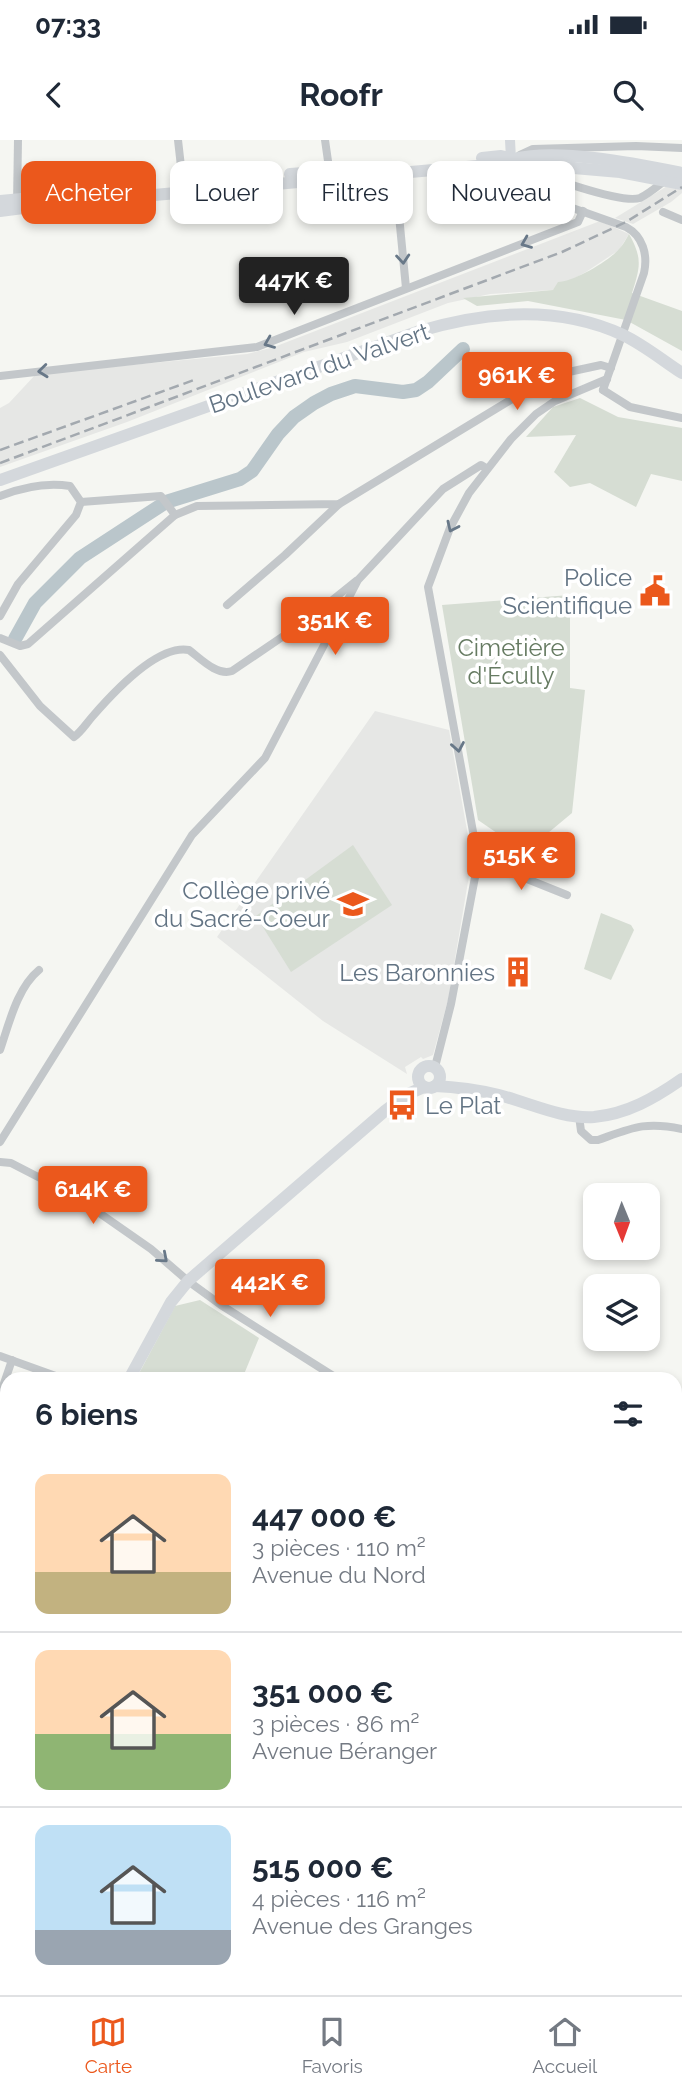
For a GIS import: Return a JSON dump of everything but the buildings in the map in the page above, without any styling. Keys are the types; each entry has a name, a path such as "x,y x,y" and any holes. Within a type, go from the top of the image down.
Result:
{"main road":[{"path":"510,140 511,159"},
{"path":"413,166 501,156 538,165 620,162 682,170"},
{"path":"413,175 507,163 511,159"},
{"path":"578,163 682,184"},
{"path":"0,201 170,184"},
{"path":"0,211 17,200"},
{"name":"Boulevard du Valvert","path":"0,480 368,349 453,322 509,314 571,318 623,335 682,373"},
{"name":"Boulevard du Valvert","path":"643,346 663,352 682,364"},
{"path":"134,1372 171,1302 188,1281 408,1094 431,1078 560,1113 594,1117 629,1110 682,1079"}],"street":[{"path":"17,200 18,140"},
{"path":"178,140 180,161"},
{"path":"325,140 328,161"},
{"path":"511,159 533,149 633,143 682,148"},
{"path":"511,159 542,175 618,197 638,198 682,170"},
{"path":"511,159 524,188 533,194 631,229 645,253 644,273 603,390"},
{"path":"0,376 257,347 578,222 583,211"},
{"path":"663,212 682,220"},
{"path":"400,224 406,288"},
{"path":"227,605 339,504 550,376 601,365 611,368"},
{"path":"479,853 428,587 450,528 486,468 536,414 555,401 607,379"},
{"path":"576,392 603,390 630,407 682,418"},
{"path":"0,654 40,706 74,737 132,676 159,658 184,649 219,671 232,671 310,618 358,580 443,489 481,464 486,468"},
{"path":"0,496 21,488 54,483 70,486 81,502"},
{"path":"81,502 162,496 172,512"},
{"path":"0,615 18,584 76,515 81,502"},
{"path":"1,638 20,646 28,645 172,512 197,506 339,504"},
{"path":"0,1142 191,835 265,758 358,580"},
{"path":"479,853 486,852 489,861 502,869 567,895"},
{"path":"431,1078 451,1004 479,853"},
{"path":"479,864 485,865 489,861"},
{"path":"0,1050 11,1017 29,979 39,970"},
{"path":"579,1116 581,1131 591,1140 652,1124 682,1129"},
{"path":"0,1162 12,1163 75,1196 151,1249 221,1305 327,1372"},
{"path":"0,1356 45,1372"},
{"path":"8,1372 12,1360"}],"shaded area":[{"path":"682,177 682,193 671,202 633,224 615,218"},
{"path":"600,221 629,234 619,250 553,290 490,294 448,303 347,342 304,352 127,422 0,467 0,408 9,403 36,374 247,354 274,347"},
{"name":"Collège privé du Sacré-Coeur","path":"375,711 449,730 472,858 448,1000 433,1055 423,1059 421,1057 405,1067 407,1074 323,1021 217,937"}],"green space":[{"path":"629,234 637,250 639,263 632,293 682,311 682,351 626,320 528,301 477,306 463,298 553,290 558,282 581,275 614,254"},
{"path":"580,398 618,417 682,428 682,481 651,474 636,507 590,483 570,487 554,472 576,435 526,437 553,407"},
{"name":"Cimetière d'Écully","path":"570,595 570,688 585,690 572,813 536,843 513,844 478,820 442,605"},
{"path":"353,845 392,905 291,972 256,916"},
{"path":"601,913 631,925 634,930 611,980 584,969"},
{"path":"200,1300 259,1338 245,1372 140,1372 175,1306"}],"waterway":[{"path":"15,639 35,603 80,558 166,502 240,479 252,471 278,434 294,417 314,403 355,386 403,392 416,390 463,349"}],"railway":[{"path":"0,463 562,252 626,222 682,187"},
{"path":"0,450 194,380"}],"place":[{"name":"Police Scientifique","path":"655,591"},
{"name":"Collège privé du Sacré-Coeur","path":"353,904"},
{"name":"Les Baronnies","path":"518,972"},
{"name":"Le Plat","path":"402,1105"}]}
